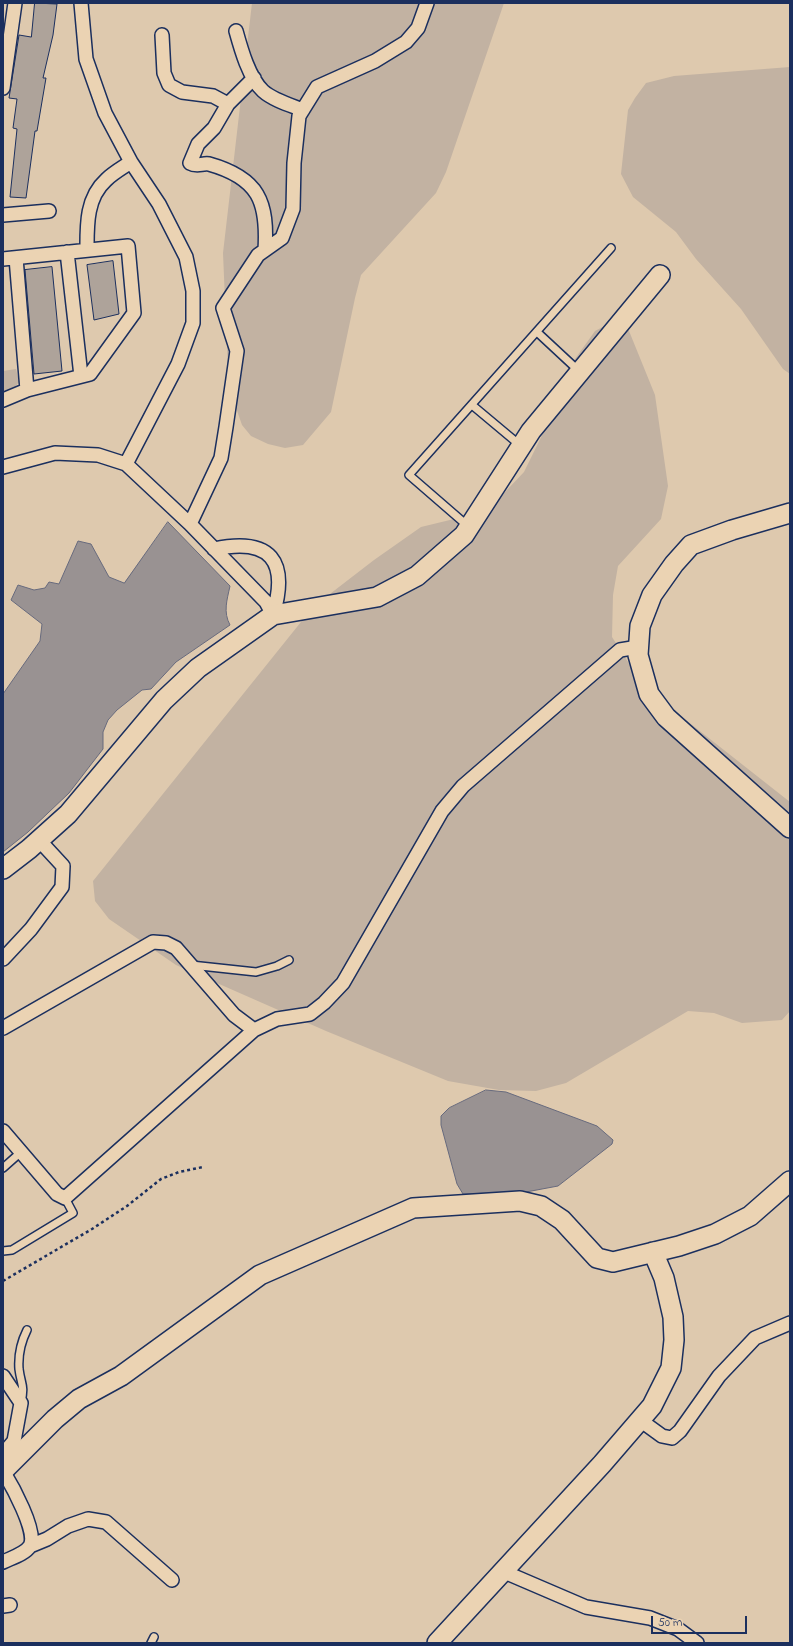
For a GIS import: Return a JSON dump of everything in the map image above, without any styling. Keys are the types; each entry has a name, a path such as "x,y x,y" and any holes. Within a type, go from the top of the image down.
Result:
{"street":[{"path":"3,88 5,55 15,3"},
{"path":"81,3 86,59 105,112 131,162 159,204 186,257 193,291 193,323 178,364 126,464"},
{"path":"190,524 221,458 226,427 237,351 222,308 258,255 282,238 293,209 294,163 299,116 318,87 375,61 406,42 418,28 428,3"},
{"path":"236,31 242,54 254,78 263,91 303,110"},
{"path":"162,35 164,73 169,85 182,92 213,96 228,104"},
{"path":"254,78 228,104 214,128 198,144 190,163 195,166 207,164 223,170 244,179 254,190 263,205 267,224 265,250"},
{"path":"87,250 88,216 94,196 105,181 131,162"},
{"path":"3,214 49,211"},
{"path":"3,400 27,390 90,374 134,313 128,246 9,258 27,390"},
{"path":"68,252 81,376"},
{"path":"3,869 68,814 164,700 198,668 273,615 377,597 417,576 464,535 531,431 660,275"},
{"path":"3,467 55,454 98,455 126,464 190,524 266,602 273,615"},
{"path":"790,513 732,530 692,545 674,564 652,595 640,626 638,647 638,655 649,694 666,717 790,828"},
{"path":"214,549 229,546 256,547 266,552 275,561 280,574 279,597 273,615"},
{"path":"3,1131 57,1194 65,1198 254,1030 277,1019 310,1014 324,1003 343,983 442,811 463,786 620,650 638,647"},
{"path":"3,959 31,930 62,887 63,866 39,840"},
{"path":"3,1028 153,942 166,943 176,948 234,1015 254,1030"},
{"path":"30,1546 32,1538 28,1524 14,1489 3,1471 54,1419 80,1399 121,1376 260,1275 413,1208 520,1201 541,1206 562,1220 597,1258 613,1262 679,1246 715,1234 750,1216 790,1181"},
{"path":"437,1643 652,1406 671,1368 674,1340 673,1317 666,1286 653,1252"},
{"path":"640,1420 662,1436 672,1438 680,1431 719,1376 755,1338 790,1323"},
{"path":"3,1376 21,1402 14,1441 3,1454"},
{"path":"3,1562 21,1554 30,1546 47,1539 68,1526 88,1519 106,1522 172,1580"},
{"path":"502,1571 586,1608 650,1618 678,1629 697,1643"}],"lane":[{"path":"469,527 409,475 611,248"},
{"path":"537,332 580,372"},
{"path":"472,405 521,446"},
{"path":"191,965 256,972 289,960"},
{"path":"3,1168 21,1152"},
{"path":"3,1251 12,1250 73,1213 65,1198"},
{"path":"21,1402 24,1390 19,1369 20,1353 21,1342 27,1330"}],"path":[{"path":"3,1281 92,1229 127,1206 161,1179 179,1172 203,1168"}],"shaded area":[{"path":"252,3 504,3 446,172 436,193 361,275 331,412 303,445 285,448 268,444 251,436 242,425 233,399 228,371 223,253"},
{"path":"790,67 790,374 783,369 741,309 696,259 676,232 633,197 621,174 628,110 646,83 674,76"},
{"path":"616,320 627,326 655,395 668,486 661,519 618,566 613,595 612,637 637,676 668,706 790,802 790,1011 782,1020 742,1023 714,1013 688,1011 566,1083 536,1091 499,1090 448,1081 326,1031 176,965 109,919 95,901 93,881 313,607 374,560 421,527 487,511 524,472 548,423 565,373 595,331"},
{"path":"16,369 19,382 15,387 3,393 3,371"},
{"path":"168,522 230,586 226,611 230,625 176,662 151,689 142,690 117,710 108,720 103,732 103,749 69,793 28,832 3,852 3,694 40,641 42,624 11,600 18,585 34,590 45,588 49,582 59,584 78,541 91,544 109,577 124,583"},
{"path":"486,1090 506,1092 597,1126 613,1140 612,1144 558,1186 526,1192 463,1194 457,1184 441,1125 441,1116 449,1108"}],"building":[{"path":"35,3 57,4 53,35 43,78 46,78 37,131 35,131 26,198 10,197 17,129 13,128 17,99 9,98 19,35 31,37"},
{"path":"113,261 119,314 94,320 87,265"},
{"path":"52,267 62,371 34,374 25,270"}]}
